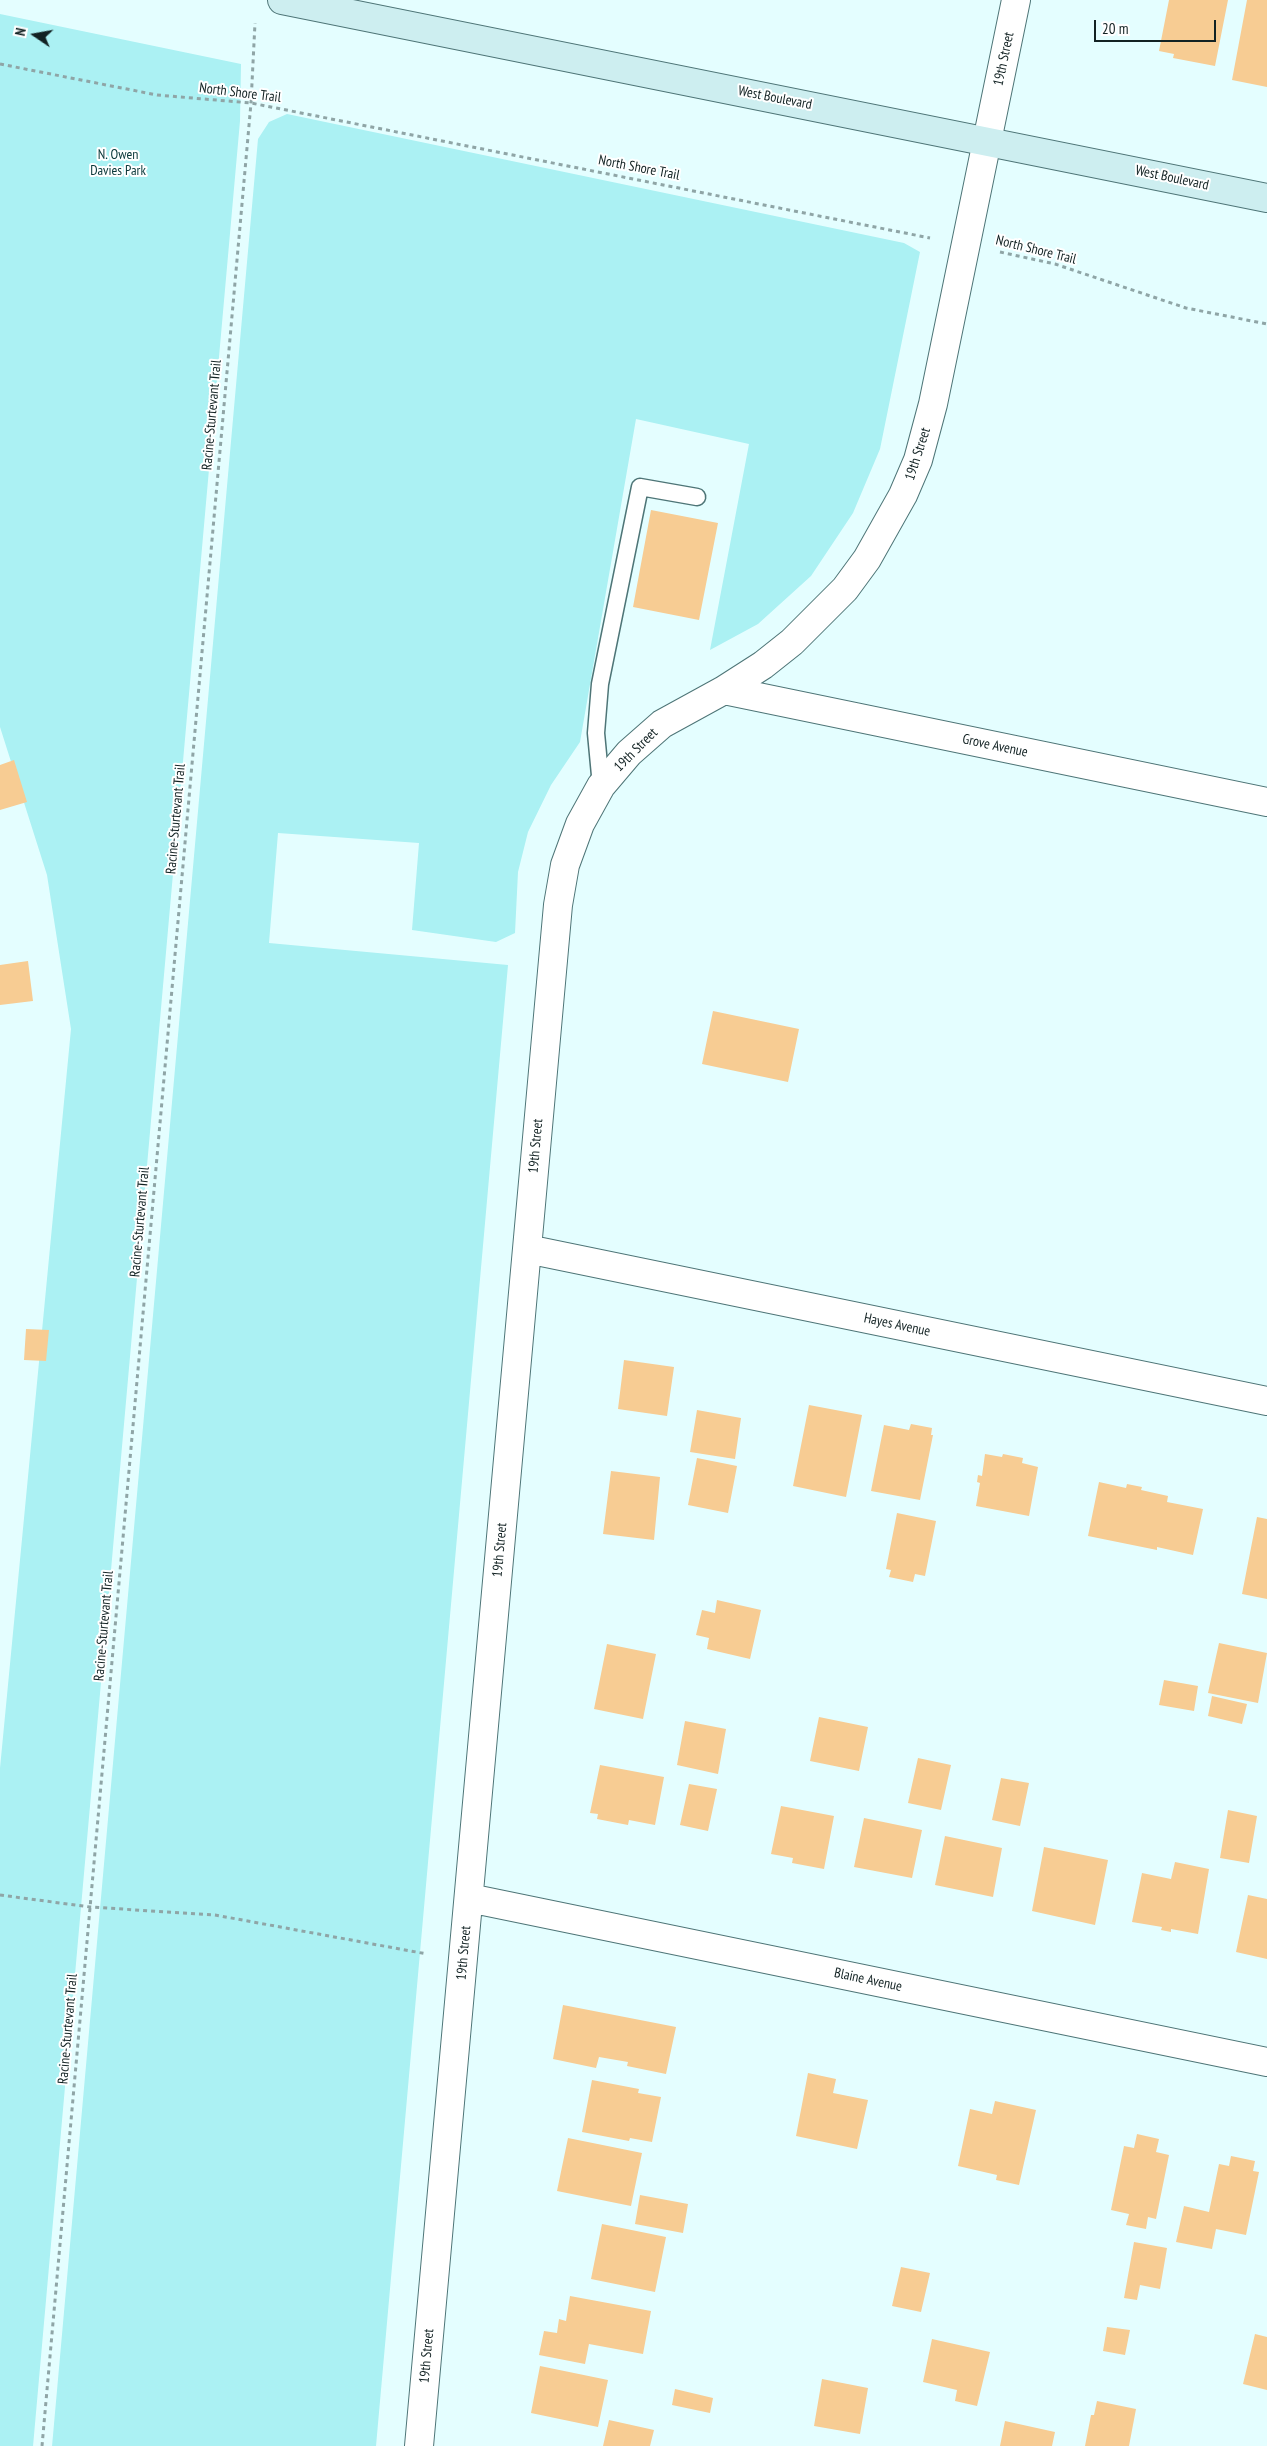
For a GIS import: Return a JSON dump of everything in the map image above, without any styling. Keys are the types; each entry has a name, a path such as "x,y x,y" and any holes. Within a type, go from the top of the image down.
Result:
{"street":[{"name":"West Boulevard","path":"282,0 987,140 1267,198"},
{"name":"19th Street","path":"419,2446 558,905 565,865 580,824 601,786 629,753 662,724 724,690 792,642 845,589 867,559 903,495 918,460 933,404 1016,0"},
{"name":"Grove Avenue","path":"724,690 1267,802"},
{"name":"Hayes Avenue","path":"527,1248 1267,1401"},
{"name":"Blaine Avenue","path":"469,1898 1267,2062"}],"lane":[{"path":"601,786 596,733 600,684 640,487 697,497"}],"path":[{"name":"Racine-Sturtevant Trail","path":"42,2446 251,103 255,19"},
{"name":"North Shore Trail","path":"0,64 157,95 251,103 966,245 1055,264 1186,308 1267,324"},
{"path":"0,1894 90,1907 215,1915 409,1952 463,1958"}],"green space":[{"name":"N. Owen Davies Park","path":"0,14 241,64 240,121 33,2446 0,2446 0,1768 71,1029 47,875 0,727"},
{"path":"287,114 904,243 920,252 880,449 853,513 811,576 758,624 710,650 749,444 636,419 580,742 551,785 528,832 518,872 515,933 496,942 412,930 419,843 278,833 269,943 508,965 376,2446 52,2446 258,139 269,122"}],"building":[{"path":"1169,0 1228,0 1215,66 1173,58 1174,54 1159,51"},
{"path":"1247,0 1267,0 1267,87 1232,80"},
{"path":"651,510 718,523 699,620 633,607"},
{"path":"14,760 27,802 0,810 0,765"},
{"path":"28,961 33,1001 0,1005 0,965"},
{"path":"713,1011 799,1029 788,1082 702,1064"},
{"path":"26,1329 49,1330 46,1361 24,1360"},
{"path":"624,1360 674,1367 667,1416 618,1409"},
{"path":"809,1405 862,1415 846,1497 793,1486"},
{"path":"697,1410 741,1418 735,1459 690,1452"},
{"path":"911,1424 932,1428 931,1435 933,1435 920,1500 871,1491 884,1425 909,1430"},
{"path":"985,1454 1002,1457 1003,1454 1023,1458 1022,1463 1038,1467 1029,1516 976,1506 980,1483 977,1482 978,1475 982,1476"},
{"path":"697,1458 737,1466 728,1513 688,1505"},
{"path":"611,1471 660,1477 654,1540 603,1534"},
{"path":"1099,1482 1126,1488 1127,1484 1142,1487 1141,1490 1168,1496 1167,1502 1203,1509 1193,1555 1088,1536"},
{"path":"897,1513 936,1521 925,1576 915,1574 913,1582 889,1577 891,1570 886,1569"},
{"path":"1257,1517 1267,1519 1267,1599 1242,1594"},
{"path":"717,1600 761,1610 750,1659 707,1649 709,1638 696,1635 702,1610 715,1613"},
{"path":"1219,1643 1267,1653 1258,1703 1208,1693"},
{"path":"607,1644 656,1654 643,1719 594,1709"},
{"path":"1164,1680 1198,1686 1194,1711 1159,1705"},
{"path":"1212,1696 1247,1704 1242,1724 1208,1716"},
{"path":"819,1717 868,1727 859,1771 810,1761"},
{"path":"685,1721 726,1729 718,1774 677,1765"},
{"path":"918,1758 951,1765 941,1810 908,1803"},
{"path":"600,1765 664,1777 655,1825 629,1820 628,1825 597,1819 598,1814 590,1813"},
{"path":"1001,1778 1029,1783 1020,1826 992,1820"},
{"path":"689,1784 717,1789 708,1831 680,1825"},
{"path":"781,1806 834,1816 824,1869 792,1863 793,1858 771,1854"},
{"path":"1228,1810 1257,1816 1249,1863 1220,1858"},
{"path":"864,1818 922,1830 912,1878 854,1867"},
{"path":"945,1836 1002,1848 993,1897 935,1885"},
{"path":"1044,1847 1108,1860 1095,1925 1032,1911"},
{"path":"1175,1862 1209,1869 1198,1934 1171,1929 1171,1932 1161,1930 1162,1927 1132,1922 1142,1873 1171,1879"},
{"path":"1248,1895 1267,1899 1267,1959 1236,1952"},
{"path":"563,2005 676,2027 666,2074 627,2066 628,2062 599,2057 596,2068 553,2059"},
{"path":"808,2073 836,2079 833,2093 868,2100 857,2149 796,2136"},
{"path":"592,2080 639,2089 638,2093 661,2097 652,2142 630,2138 629,2141 582,2132"},
{"path":"995,2101 1036,2110 1019,2185 996,2180 997,2175 958,2166 970,2109 992,2114"},
{"path":"1137,2134 1159,2139 1156,2152 1169,2155 1156,2219 1148,2217 1146,2229 1126,2225 1129,2214 1111,2210 1124,2146 1134,2148"},
{"path":"568,2138 642,2153 631,2206 557,2191"},
{"path":"1231,2156 1255,2161 1253,2171 1259,2172 1246,2235 1216,2229 1212,2249 1176,2242 1184,2206 1209,2212 1219,2164 1229,2166"},
{"path":"640,2195 688,2204 683,2233 635,2224"},
{"path":"602,2224 666,2237 655,2292 591,2279"},
{"path":"1134,2242 1167,2248 1160,2289 1140,2285 1137,2300 1124,2298"},
{"path":"901,2267 930,2273 921,2312 892,2306"},
{"path":"570,2296 651,2311 643,2354 589,2344 585,2364 539,2355 544,2331 557,2333 559,2319 566,2321"},
{"path":"1107,2327 1130,2330 1125,2355 1103,2351"},
{"path":"1255,2334 1267,2337 1267,2390 1243,2384"},
{"path":"932,2339 990,2352 977,2406 955,2401 957,2390 923,2382"},
{"path":"540,2366 608,2380 598,2427 531,2413"},
{"path":"822,2379 868,2388 860,2434 814,2426"},
{"path":"675,2389 713,2398 710,2413 672,2405"},
{"path":"1097,2401 1136,2409 1129,2446 1085,2446 1091,2415 1094,2415"},
{"path":"609,2420 654,2430 650,2446 603,2446"},
{"path":"1005,2421 1055,2432 1052,2446 1000,2446"}]}
